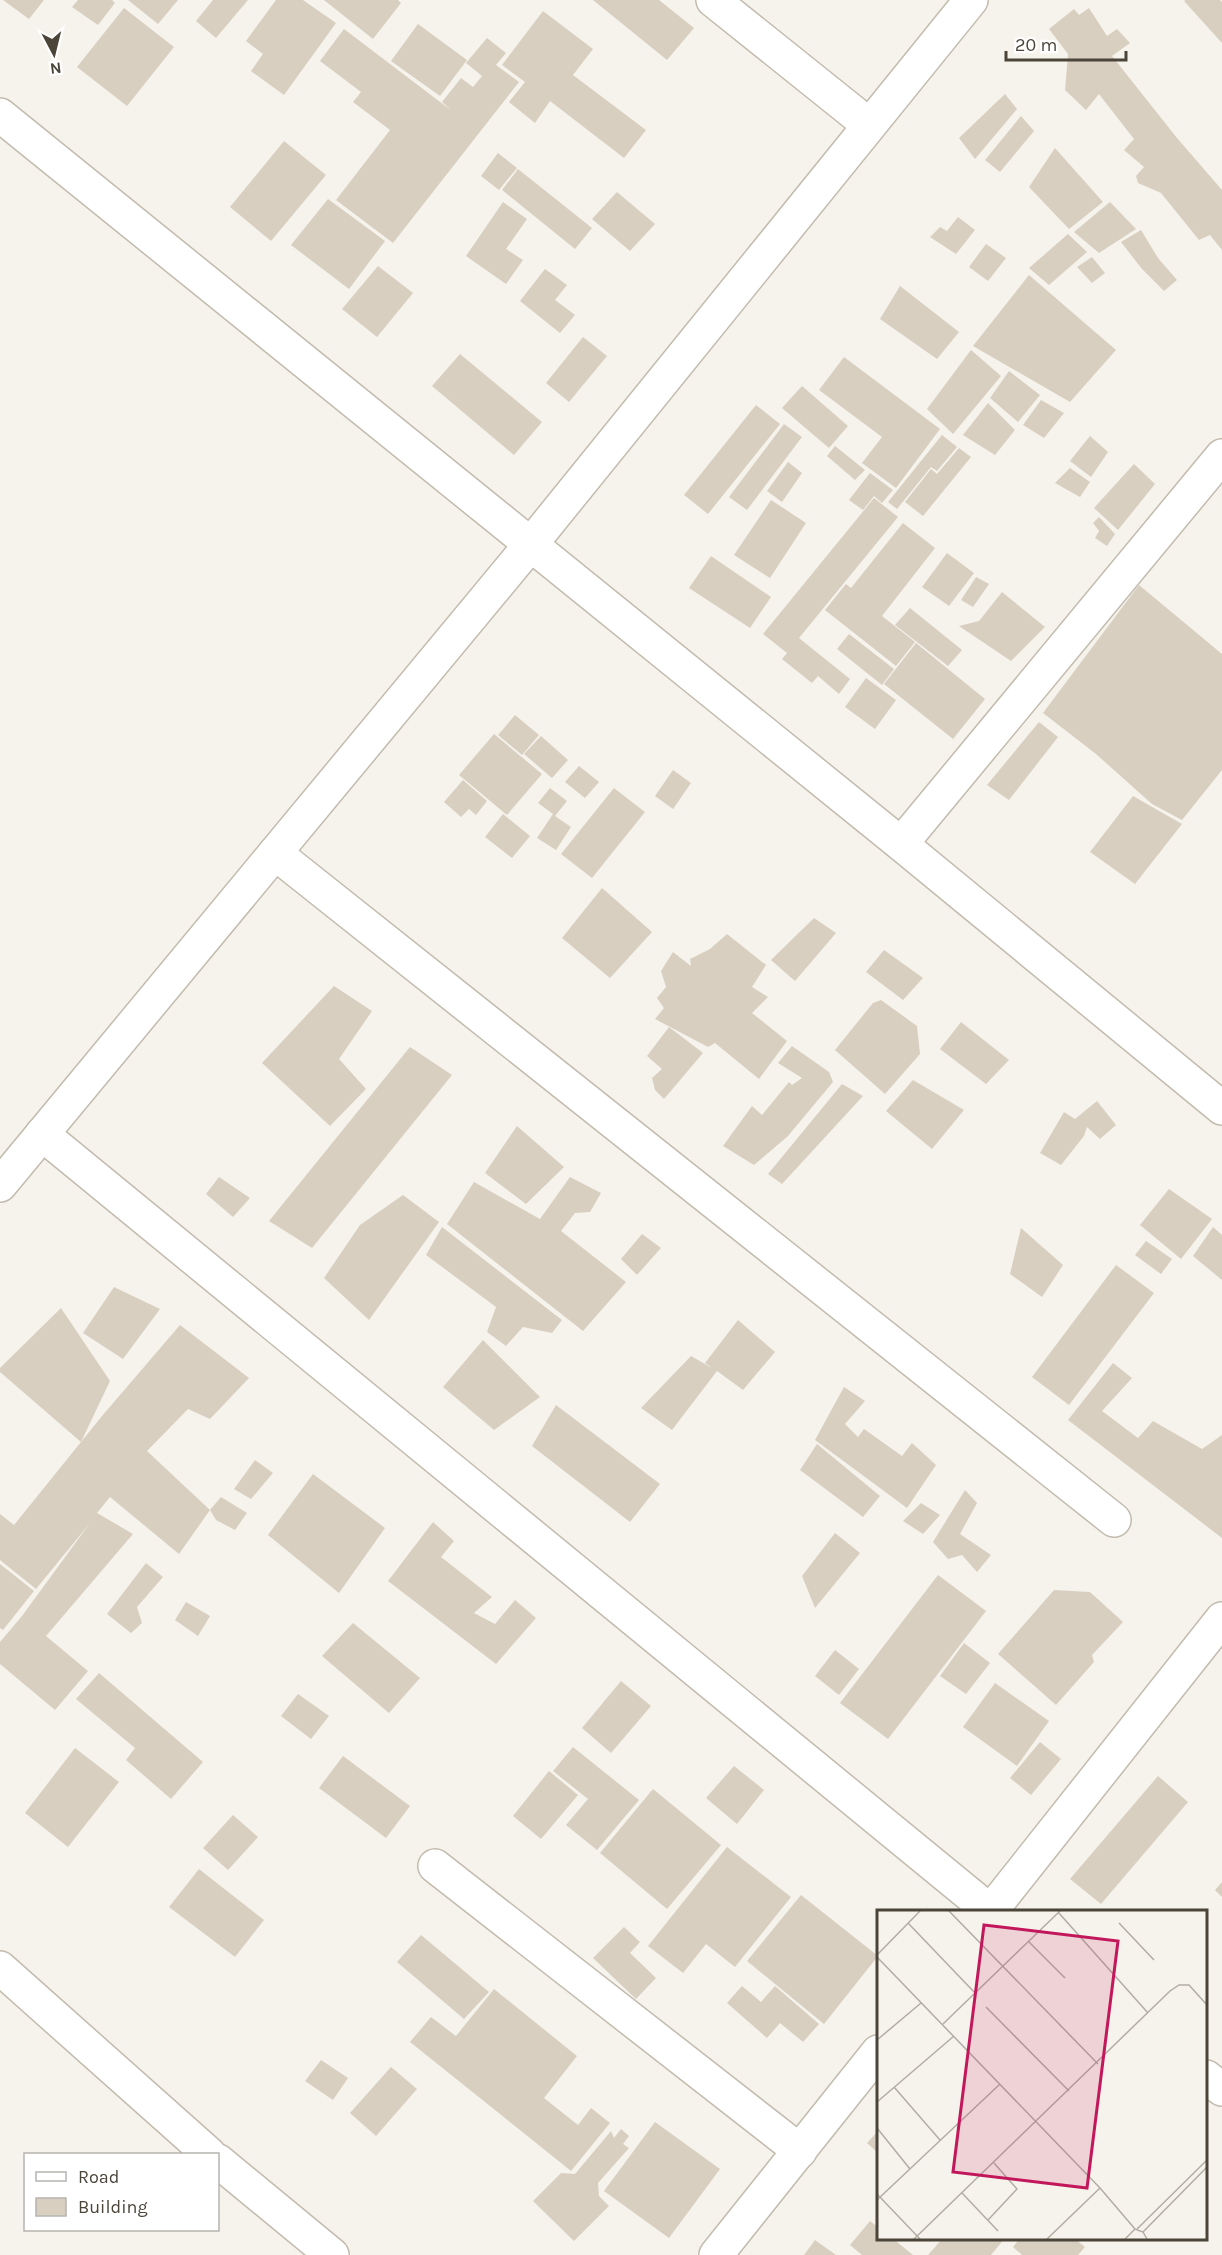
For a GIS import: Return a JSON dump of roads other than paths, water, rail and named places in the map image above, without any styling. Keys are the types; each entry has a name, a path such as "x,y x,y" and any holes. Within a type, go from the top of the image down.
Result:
{"street":[{"path":"713,0 869,125"},
{"path":"0,1185 531,544 971,0"},
{"path":"0,114 901,844 1222,1108"},
{"path":"901,844 1222,456"},
{"path":"275,853 1114,1520"},
{"path":"42,1134 989,1910"},
{"path":"991,1910 1221,1622"},
{"path":"435,1866 800,2151"},
{"path":"0,1968 208,2153"},
{"path":"716,2255 877,2055"},
{"path":"1207,2078 1222,2090"},
{"path":"219,2162 332,2255"}]}
